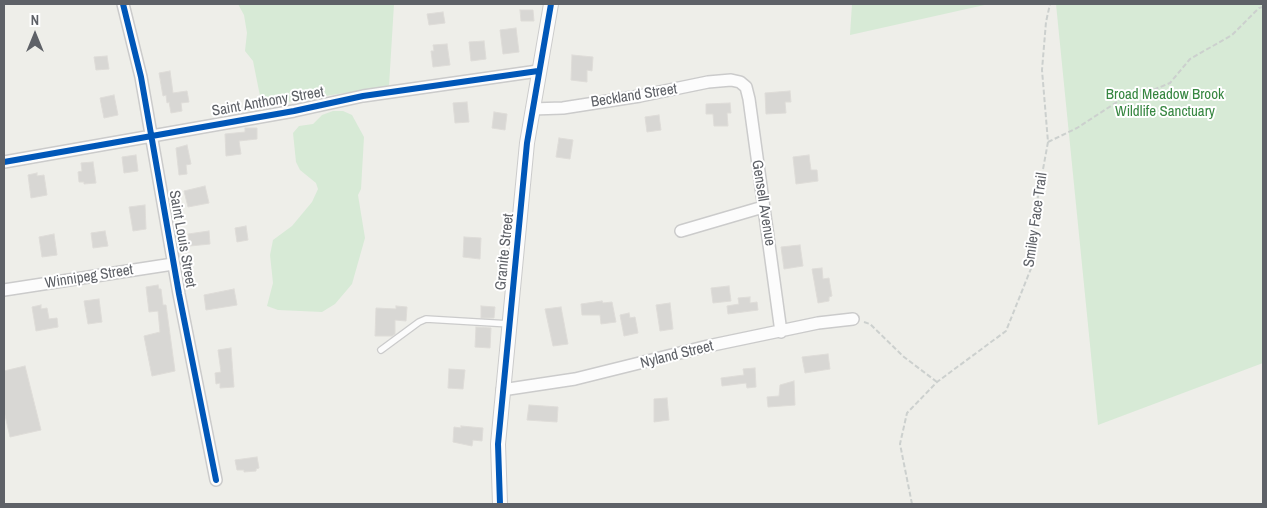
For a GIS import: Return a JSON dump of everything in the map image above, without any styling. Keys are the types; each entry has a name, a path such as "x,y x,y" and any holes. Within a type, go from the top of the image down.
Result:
{"street":[{"name":"Saint Louis Street","path":"123,4 141,77 174,264 216,480"},
{"name":"Granite Street","path":"500,504 498,444 502,390 532,109 551,4"},
{"name":"Saint Anthony Street","path":"4,162 294,111 363,96 538,71"},
{"name":"Beckland Street","path":"532,109 563,108 640,96 708,82 735,81"},
{"name":"Gensell Avenue","path":"735,81 740,82 746,88 749,99 781,332"},
{"path":"681,231 764,207"},
{"name":"Winnipeg Street","path":"4,290 174,264"},
{"name":"Nyland Street","path":"502,390 575,379 708,346 818,324 853,320"}],"lane":[{"path":"381,350 419,322 426,319 510,324"}],"path":[{"path":"1048,142 1077,128 1134,91 1153,90 1170,83 1190,59 1232,35 1259,8 1263,7"},
{"path":"853,320 870,324 904,357 937,382"}],"green space":[{"path":"238,4 394,4 389,86 262,106 253,61 245,51 247,33 244,15"},
{"path":"852,4 989,4 850,35"},
{"name":"Broad Meadow Brook Wildlife Sanctuary","path":"1056,4 1263,4 1263,363 1098,425"},
{"path":"333,111 343,111 352,115 364,137 361,189 358,195 365,238 352,284 335,304 322,312 278,310 267,306 273,283 270,255 273,240 292,226 312,202 318,189 316,183 300,170 296,162 293,133 299,126 313,124 322,115"}],"building":[{"path":"520,10 533,10 534,21 521,21"},
{"path":"443,12 445,23 429,25 427,14"},
{"path":"516,28 519,52 503,54 500,30"},
{"path":"484,41 486,59 471,61 469,42"},
{"path":"447,44 450,65 433,67 431,51 434,51 433,45"},
{"path":"572,55 593,57 592,71 587,70 587,82 571,80"},
{"path":"107,56 109,69 96,70 94,57"},
{"path":"170,71 173,93 187,91 189,102 181,103 182,111 171,113 166,95 163,96 159,73"},
{"path":"790,91 791,102 785,102 786,113 766,114 765,93"},
{"path":"114,95 118,115 104,118 100,98"},
{"path":"467,102 469,122 455,123 453,103"},
{"path":"730,103 731,113 727,113 728,126 714,126 713,114 706,114 706,104"},
{"path":"494,112 507,114 505,130 492,128"},
{"path":"659,115 661,130 647,132 645,117"},
{"path":"245,128 257,128 257,139 239,141 241,154 226,156 225,134 245,132"},
{"path":"559,138 573,140 570,159 556,157"},
{"path":"187,145 191,164 186,165 187,174 179,175 176,148"},
{"path":"136,155 138,171 124,173 122,157"},
{"path":"809,155 811,170 817,170 818,181 796,184 793,157"},
{"path":"93,162 96,183 84,184 84,182 79,182 78,172 82,171 81,163"},
{"path":"37,173 37,176 44,175 47,195 31,198 28,175"},
{"path":"205,186 209,203 188,207 184,191"},
{"path":"145,205 146,229 133,231 129,207"},
{"path":"246,226 248,240 237,242 235,228"},
{"path":"105,231 108,246 93,248 91,233"},
{"path":"209,231 210,244 190,246 188,234"},
{"path":"54,234 57,255 42,257 39,237"},
{"path":"464,237 481,238 480,259 463,257"},
{"path":"800,245 803,266 784,269 781,247"},
{"path":"822,268 823,279 829,278 832,296 829,297 829,301 818,303 812,269"},
{"path":"158,285 159,289 161,289 163,305 166,305 175,371 152,376 144,336 160,332 158,311 149,312 146,287"},
{"path":"729,286 731,301 713,303 711,288"},
{"path":"234,289 237,305 206,310 204,295"},
{"path":"750,297 750,303 757,302 758,310 728,314 727,306 739,304 738,298"},
{"path":"99,299 102,322 88,324 84,301"},
{"path":"602,301 603,303 612,302 616,322 601,324 600,315 582,315 581,304"},
{"path":"670,303 673,329 660,331 656,305"},
{"path":"41,305 41,309 47,308 49,319 57,318 58,327 36,331 32,307"},
{"path":"396,306 407,307 406,321 395,320 395,334 392,336 375,336 376,308 396,309"},
{"path":"481,306 495,307 494,318 481,318"},
{"path":"561,307 568,344 553,346 545,309"},
{"path":"629,313 630,318 635,317 638,333 624,336 620,315"},
{"path":"476,327 491,328 490,348 475,347"},
{"path":"231,348 234,387 220,388 220,383 216,384 215,373 221,372 218,350"},
{"path":"828,354 830,369 805,373 802,357"},
{"path":"25,366 41,430 10,437 4,411 4,371"},
{"path":"755,368 756,387 747,388 746,383 722,386 721,378 744,375 743,369"},
{"path":"449,369 465,370 463,389 448,388"},
{"path":"794,381 795,405 768,407 767,397 779,396 780,385"},
{"path":"667,398 669,420 654,422 654,399"},
{"path":"529,405 558,407 557,422 527,420"},
{"path":"461,426 483,428 482,441 473,440 472,446 453,442 454,427 461,428"},
{"path":"257,457 259,468 256,471 244,472 244,470 237,470 235,460"}],"cycle path":[{"path":"123,4 141,77 179,294 216,480"},
{"path":"500,504 498,444 527,143 551,4"},
{"path":"4,162 294,111 363,96 538,71"}]}
